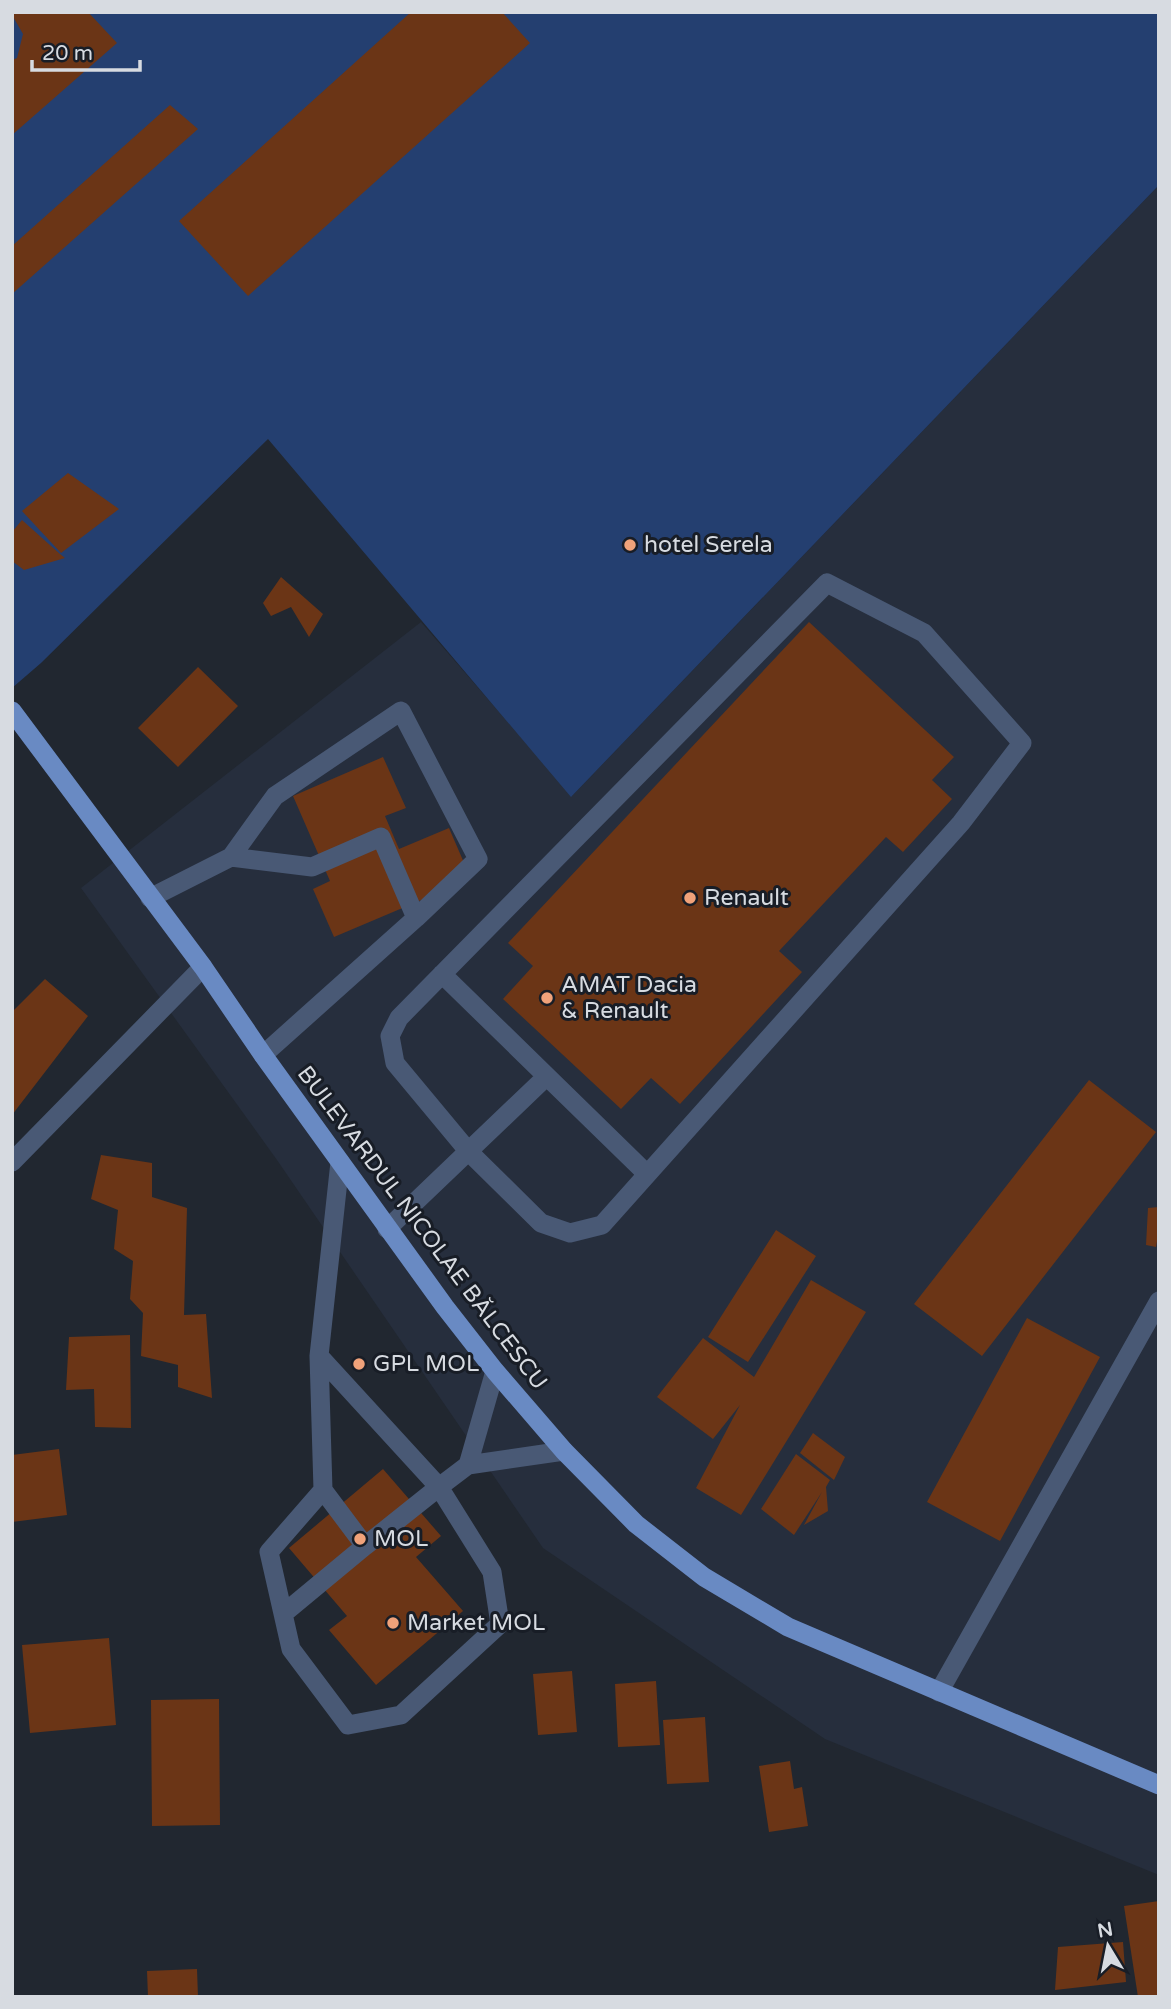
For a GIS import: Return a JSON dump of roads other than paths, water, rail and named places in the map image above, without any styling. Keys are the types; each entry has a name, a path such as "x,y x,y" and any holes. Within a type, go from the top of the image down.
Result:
{"main road":[{"name":"BULEVARDUL NICOLAE BĂLCESCU","path":"12,711 203,967 262,1055 387,1229 495,1371 564,1451 636,1524 704,1577 788,1627 1159,1785"}],"street":[{"path":"827,583 924,633 1022,743 952,833 602,1225 570,1233 541,1223 469,1152 395,1063 390,1036 399,1018 827,583"},
{"path":"150,898 231,858 275,796 401,711 478,859 262,1055"},
{"path":"231,858 312,867 381,837 416,918"},
{"path":"12,1162 203,967"},
{"path":"442,974 647,1174"},
{"path":"387,1229 546,1077"},
{"path":"340,1162 319,1356 323,1490 365,1546"},
{"path":"939,1692 1159,1301"},
{"path":"319,1356 439,1487 492,1572 500,1624 401,1715 348,1725 291,1649 269,1552 323,1490"},
{"path":"468,1465 495,1371"},
{"path":"283,1614 468,1465 564,1451"}],"place":[{"name":"hotel Serela","path":"630,545"},
{"name":"Renault","path":"690,898"},
{"name":"AMAT Dacia & Renault","path":"547,998"},
{"name":"GPL MOL","path":"359,1364"},
{"name":"MOL","path":"360,1539"},
{"name":"Market MOL","path":"393,1623"}]}
